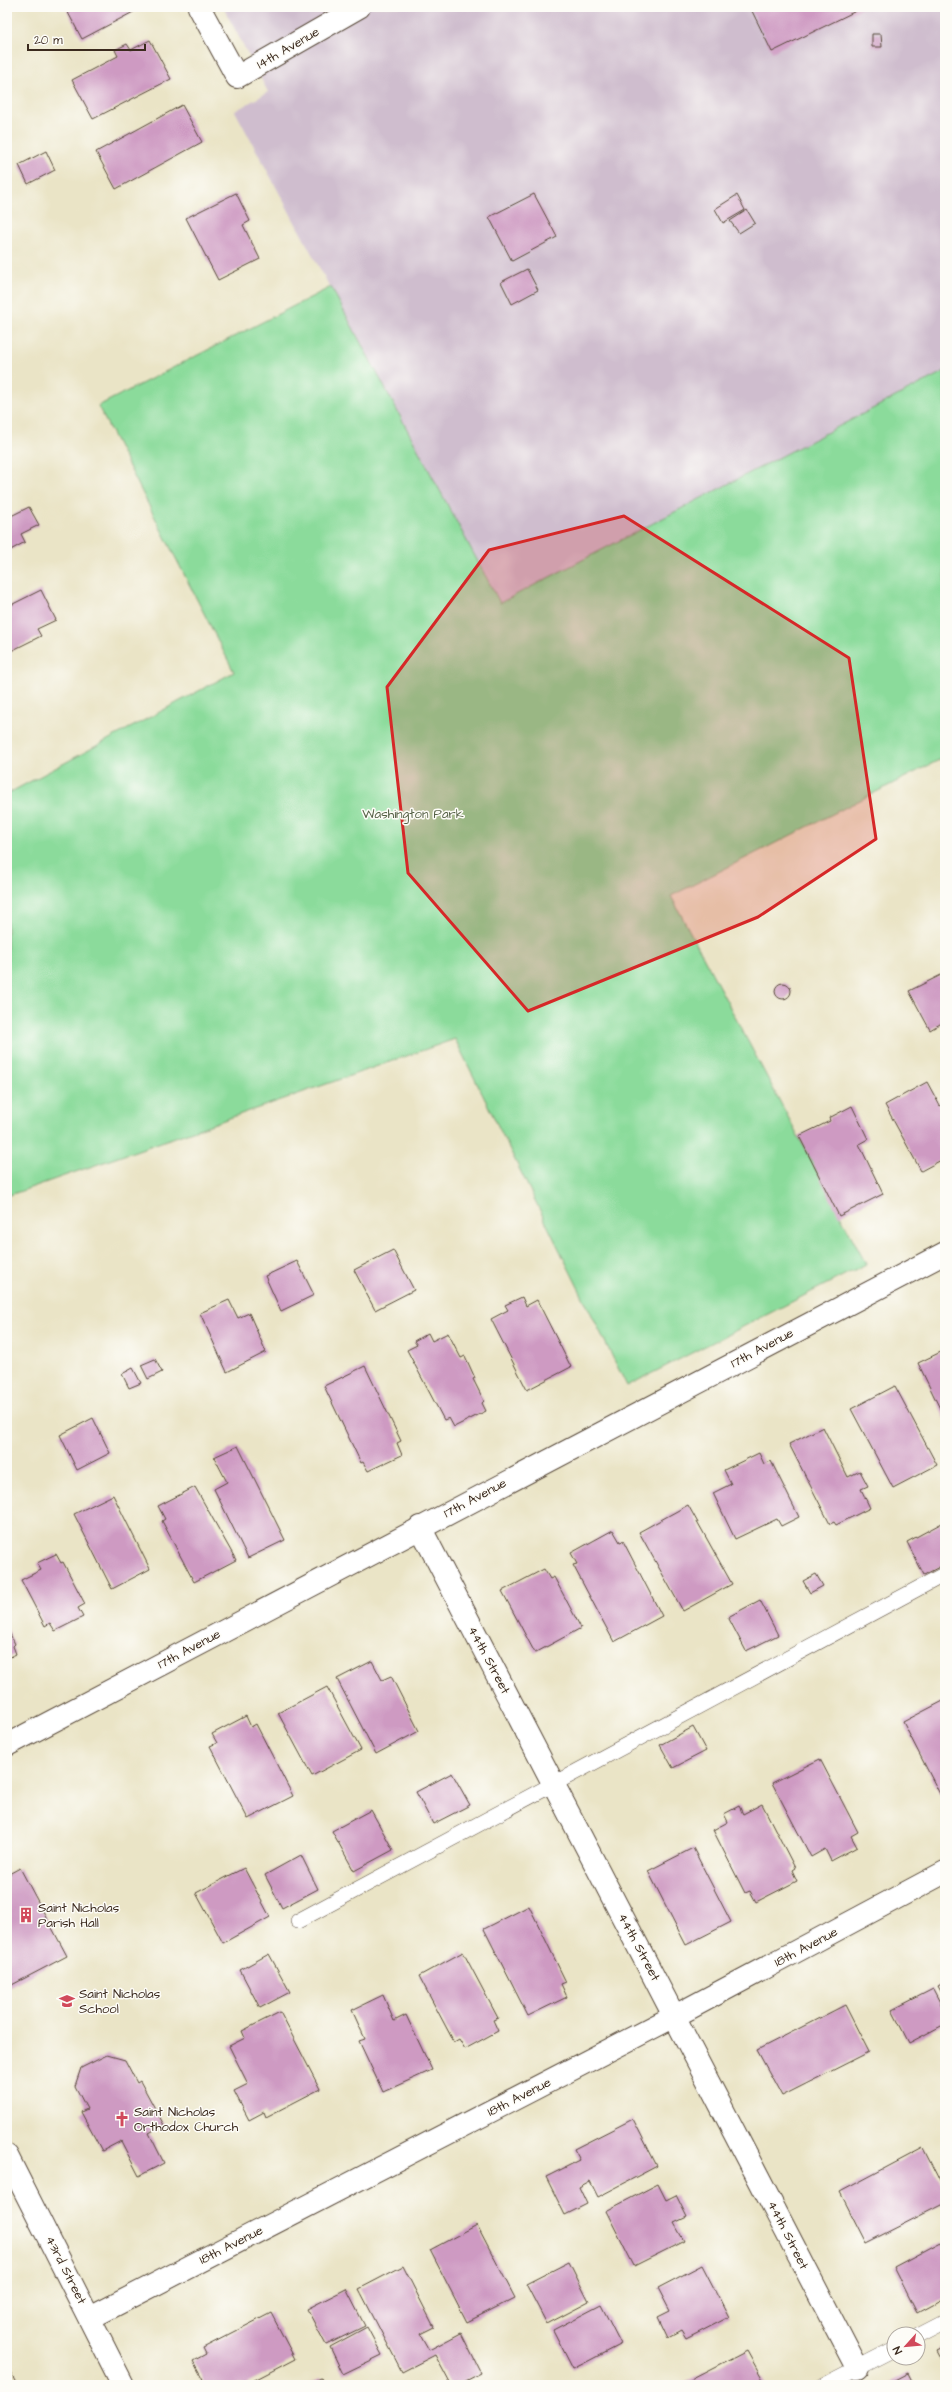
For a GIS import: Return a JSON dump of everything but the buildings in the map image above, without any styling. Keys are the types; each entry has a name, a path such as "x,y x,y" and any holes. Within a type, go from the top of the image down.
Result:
{"street":[{"name":"14th Avenue","path":"199,7 237,77 359,7"},
{"name":"17th Avenue","path":"7,1745 420,1527 945,1253"},
{"name":"44th Street","path":"420,1527 857,2368"},
{"name":"18th Avenue","path":"90,2318 675,2016 945,1872"},
{"name":"43rd Street","path":"7,2156 90,2318 122,2385"}],"lane":[{"path":"298,1921 553,1782 945,1574"},
{"path":"926,2332 945,2322"},
{"path":"824,2385 886,2353"}],"highlighted area":[{"path":"624,516 849,658 876,839 758,917 528,1011 408,873 387,687 489,550"}],"shaded area":[{"path":"223,7 945,7 945,371 500,603 235,111 268,92"}],"green space":[{"name":"Washington Park","path":"331,287 500,603 945,371 945,757 671,896 866,1264 627,1386 455,1039 7,1196 7,794 234,672 98,406"}],"place":[{"name":"Saint Nicholas Parish Hall","path":"26,1915"},
{"name":"Saint Nicholas School","path":"67,2001"},
{"name":"Saint Nicholas Orthodox Church","path":"122,2119"}]}
